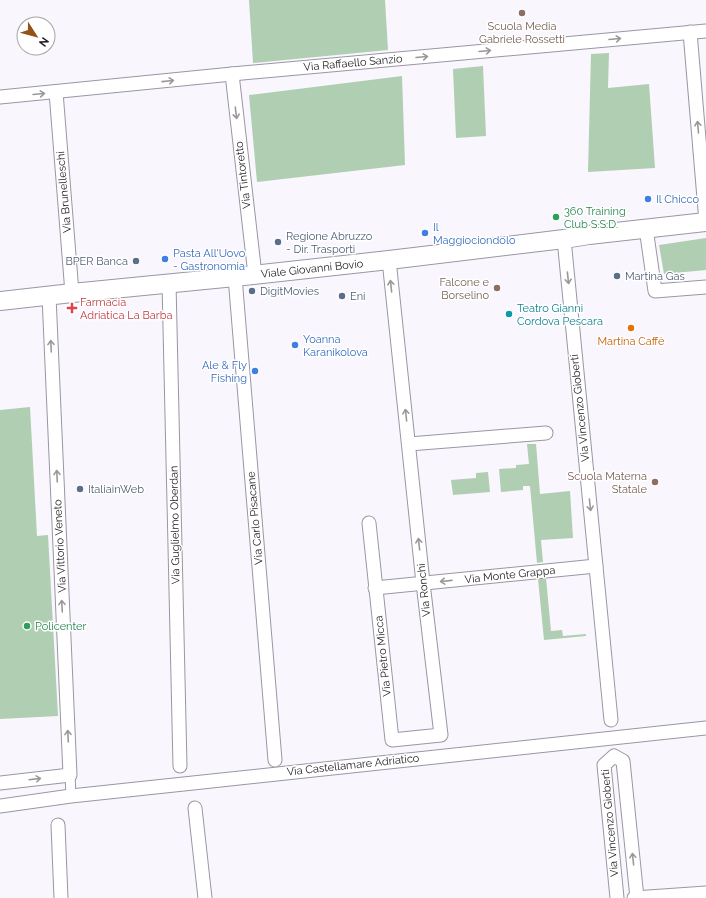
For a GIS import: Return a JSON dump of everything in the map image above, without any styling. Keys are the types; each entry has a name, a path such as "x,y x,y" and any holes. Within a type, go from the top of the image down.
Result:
{"main road":[{"name":"Viale Giovanni Bovio","path":"0,301 255,275 706,222"}],"street":[{"name":"Via Raffaello Sanzio","path":"0,97 232,74 706,31"},
{"path":"690,32 706,222"},
{"name":"Via Tintoretto","path":"232,74 255,275"},
{"name":"Via Brunelleschi","path":"56,92 72,293"},
{"path":"646,228 655,291 706,287"},
{"name":"Via Vincenzo Gioberti","path":"564,239 611,720"},
{"name":"Via Ronchi","path":"389,260 423,583 441,735"},
{"name":"Via Carlo Pisacane","path":"235,277 275,760"},
{"name":"Via Guglielmo Oberdan","path":"169,283 180,766"},
{"name":"Via Vittorio Veneto","path":"49,296 71,796"},
{"path":"409,444 546,433"},
{"name":"Via Pietro Micca","path":"369,523 392,740 441,735"},
{"name":"Via Monte Grappa","path":"375,588 596,566"},
{"name":"Via Castellamare Adriatico","path":"0,806 71,796 706,728"},
{"name":"Via Vincenzo Gioberti","path":"617,898 604,765 614,756 623,760 637,898"},
{"path":"0,783 70,775"},
{"path":"195,808 205,898"},
{"path":"58,825 61,898"},
{"path":"634,898 706,893"}],"green space":[{"path":"249,0 385,0 388,50 253,63"},
{"path":"609,53 608,88 649,84 655,168 588,172 591,54"},
{"path":"483,66 486,136 456,138 453,69"},
{"path":"402,76 405,165 257,182 249,95"},
{"path":"706,238 706,270 664,274 659,245"},
{"name":"Policenter","path":"30,407 37,536 48,535 58,716 0,719 0,410"},
{"path":"527,444 536,444 540,494 570,491 573,538 541,540 543,562 537,563 530,486 523,486 523,490 501,492 499,469 516,468 516,465 529,464"},
{"path":"488,472 490,492 453,495 451,480 476,478 476,473"},
{"path":"546,578 551,631 562,630 563,636 586,634 586,636 544,640 538,579"}],"place":[{"name":"Scuola Media Gabriele Rossetti","path":"522,13"},
{"name":"Il Chicco","path":"648,199"},
{"name":"360 Training Club S.S.D.","path":"556,217"},
{"name":"Il Maggiociondolo","path":"425,233"},
{"name":"Regione Abruzzo - Dir. Trasporti","path":"278,242"},
{"name":"Pasta All'Uovo - Gastronomia","path":"165,259"},
{"name":"BPER Banca","path":"136,261"},
{"name":"Martina Gas","path":"617,276"},
{"name":"Falcone e Borselino","path":"497,288"},
{"name":"DigitMovies","path":"252,291"},
{"name":"Eni","path":"342,296"},
{"name":"Farmacia Adriatica La Barba","path":"72,308"},
{"name":"Teatro Gianni Cordova Pescara","path":"509,314"},
{"name":"Martina Caffè","path":"631,328"},
{"name":"Yoanna Karanikolova","path":"295,345"},
{"name":"Ale & Fly Fishing","path":"255,371"},
{"name":"Scuola Materna Statale","path":"655,482"},
{"name":"ItaliainWeb","path":"80,489"},
{"name":"Policenter","path":"27,626"}]}
